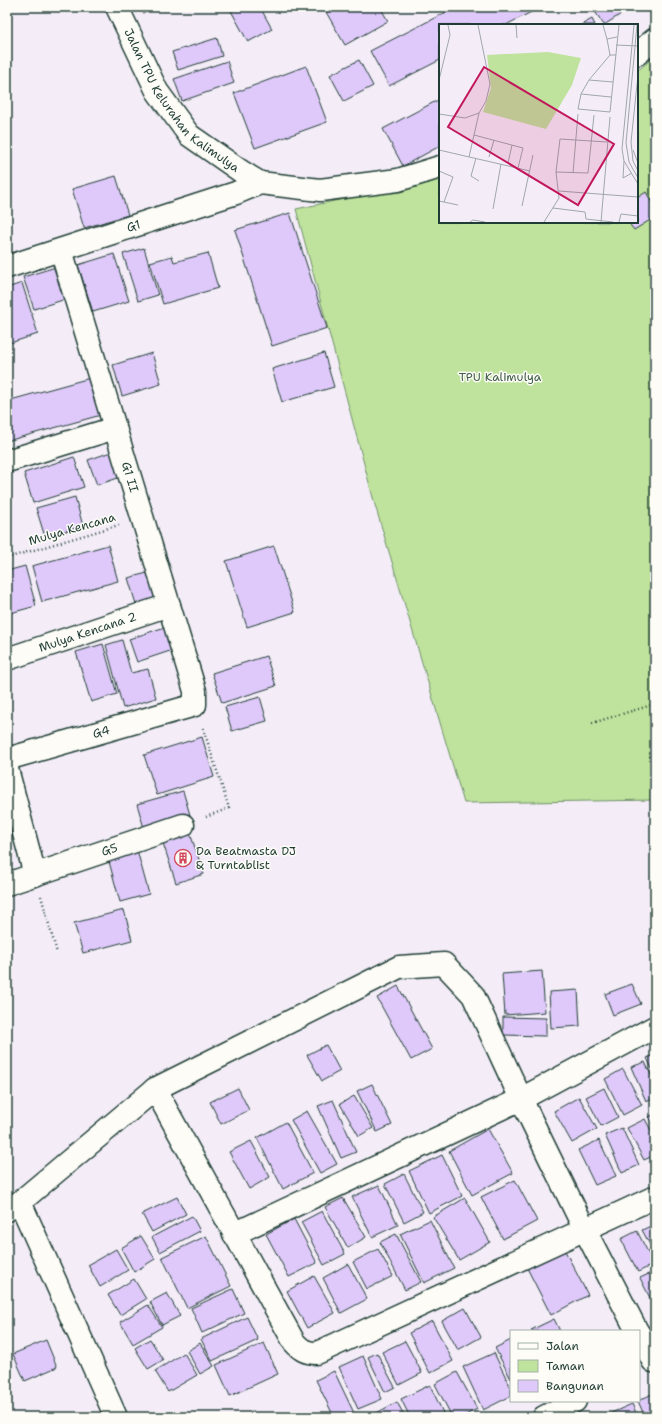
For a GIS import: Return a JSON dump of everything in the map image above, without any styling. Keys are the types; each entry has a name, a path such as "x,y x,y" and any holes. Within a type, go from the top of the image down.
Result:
{"street":[{"name":"Jalan TPU Kelurahan Kalimulya","path":"117,7 157,91 189,135 260,183"},
{"path":"638,53 655,39"},
{"path":"260,183 320,190 398,180 439,167"},
{"name":"G1","path":"7,267 236,193 260,183"},
{"name":"G1 II","path":"60,250 169,604 195,692 195,705"},
{"path":"7,461 115,428"},
{"name":"Mulya Kencana 2","path":"7,659 169,604"},
{"name":"G4","path":"7,759 195,705"},
{"path":"7,769 35,875"},
{"name":"G5","path":"7,884 183,825"},
{"path":"116,1417 13,1206 155,1089 399,967 444,964 473,995 521,1099 585,1230 636,1330"},
{"path":"234,1234 521,1099 655,1028"},
{"path":"155,1089 294,1342 304,1351 310,1353 317,1353 655,1197"},
{"path":"640,1337 649,1363"},
{"path":"544,1417 573,1402"}],"path":[{"name":"Mulya Kencana","path":"7,558 143,518"},
{"path":"592,723 655,704"},
{"path":"183,825 229,808 195,705"},
{"path":"35,875 57,953"}],"green space":[{"name":"TPU Kalimulya","path":"655,56 655,800 464,803 375,505 296,209 439,179 439,223 638,223 638,70"}],"building":[{"path":"141,7 164,7 143,13"},
{"path":"229,7 260,7 272,29 248,42"},
{"path":"335,7 380,7 388,21 345,45 326,12"},
{"path":"456,7 541,7 508,24 439,24 439,61 389,86 370,51"},
{"path":"592,7 632,7 606,24 603,24"},
{"path":"592,19 594,24 583,24"},
{"path":"217,38 222,56 178,70 172,52"},
{"path":"359,60 373,86 344,101 330,75"},
{"path":"227,61 234,83 182,101 174,79"},
{"path":"306,66 327,122 255,148 234,93"},
{"path":"439,100 439,147 403,166 383,129"},
{"path":"116,176 128,215 84,228 72,189"},
{"path":"646,192 655,208 655,217 634,230 629,223 638,223 638,197"},
{"path":"290,213 327,328 272,346 235,230"},
{"path":"144,248 158,295 138,301 123,254"},
{"path":"208,253 218,288 163,304 150,262 172,256 174,262"},
{"path":"114,254 129,301 93,312 78,265"},
{"path":"56,267 66,299 34,309 23,277"},
{"path":"22,283 38,334 7,344 7,288"},
{"path":"152,353 161,384 122,396 113,365"},
{"path":"324,353 334,387 282,402 272,369"},
{"path":"90,378 101,415 7,441 7,401"},
{"path":"111,452 121,477 97,485 88,460"},
{"path":"74,457 84,487 33,503 24,473"},
{"path":"75,497 83,526 45,537 36,508"},
{"path":"108,545 118,581 42,602 32,566"},
{"path":"274,546 295,612 247,627 226,561"},
{"path":"25,566 36,606 7,614 7,571"},
{"path":"151,572 158,597 136,604 128,578"},
{"path":"168,626 176,649 137,662 129,639"},
{"path":"122,640 131,673 148,669 156,698 123,708 106,645"},
{"path":"103,644 117,694 91,702 76,652"},
{"path":"266,656 276,686 222,703 212,673"},
{"path":"260,697 267,721 232,731 225,707"},
{"path":"202,737 214,777 157,795 144,755"},
{"path":"183,791 190,815 144,828 137,804"},
{"name":"Da Beatmasta DJ & Turntablist","path":"190,833 204,874 176,883 163,843"},
{"path":"137,850 149,894 120,902 108,858"},
{"path":"124,910 132,940 83,953 74,923"},
{"path":"542,971 545,1012 505,1015 502,974"},
{"path":"632,984 641,1004 613,1015 605,994"},
{"path":"398,986 432,1049 411,1060 377,998"},
{"path":"578,990 580,1026 551,1028 549,992"},
{"path":"503,1017 546,1018 546,1036 503,1035"},
{"path":"326,1045 340,1071 322,1081 307,1055"},
{"path":"655,1055 655,1075 647,1058"},
{"path":"645,1062 655,1083 655,1097 646,1101 631,1067"},
{"path":"623,1069 642,1105 623,1115 605,1079"},
{"path":"372,1084 392,1125 377,1132 357,1091"},
{"path":"238,1088 249,1110 221,1124 210,1102"},
{"path":"604,1088 618,1117 601,1126 586,1097"},
{"path":"354,1096 373,1128 359,1136 340,1104"},
{"path":"579,1097 597,1129 572,1143 554,1111"},
{"path":"333,1100 356,1152 341,1158 318,1106"},
{"path":"307,1111 337,1164 320,1173 291,1120"},
{"path":"655,1114 655,1127 649,1117"},
{"path":"645,1119 655,1138 655,1155 644,1160 627,1128"},
{"path":"286,1122 313,1173 283,1189 257,1138"},
{"path":"622,1128 639,1165 622,1173 605,1135"},
{"path":"488,1129 513,1173 472,1195 449,1151"},
{"path":"599,1140 616,1176 595,1185 578,1150"},
{"path":"251,1141 270,1177 249,1189 229,1152"},
{"path":"442,1155 462,1196 429,1213 409,1171"},
{"path":"404,1174 423,1212 404,1222 385,1184"},
{"path":"515,1180 537,1221 503,1239 481,1197"},
{"path":"379,1185 398,1225 372,1237 352,1197"},
{"path":"177,1197 186,1214 152,1232 142,1214"},
{"path":"343,1198 366,1237 348,1248 325,1207"},
{"path":"465,1198 490,1242 459,1260 433,1217"},
{"path":"322,1211 345,1254 324,1265 301,1222"},
{"path":"192,1216 200,1231 160,1252 152,1237"},
{"path":"294,1219 317,1263 289,1277 266,1234"},
{"path":"430,1220 454,1268 424,1283 400,1234"},
{"path":"655,1224 655,1254 642,1230"},
{"path":"637,1231 654,1264 638,1272 621,1239"},
{"path":"396,1234 421,1282 405,1290 380,1242"},
{"path":"141,1236 155,1259 134,1272 121,1248"},
{"path":"206,1236 231,1286 187,1308 162,1257"},
{"path":"563,1247 588,1295 551,1315 526,1266"},
{"path":"116,1249 128,1270 100,1287 88,1265"},
{"path":"378,1249 393,1276 367,1289 353,1262"},
{"path":"348,1264 367,1299 341,1313 323,1278"},
{"path":"653,1272 655,1275 655,1308 640,1278"},
{"path":"314,1276 335,1313 307,1328 287,1291"},
{"path":"134,1279 146,1299 120,1315 108,1295"},
{"path":"233,1289 244,1313 202,1333 191,1308"},
{"path":"167,1293 180,1316 162,1325 150,1302"},
{"path":"148,1305 162,1327 133,1344 120,1322"},
{"path":"465,1308 481,1337 458,1350 442,1321"},
{"path":"247,1317 258,1340 212,1361 201,1339"},
{"path":"554,1319 560,1330 531,1330"},
{"path":"432,1321 453,1361 430,1373 409,1333"},
{"path":"150,1339 163,1360 148,1369 135,1348"},
{"path":"46,1340 57,1367 25,1381 13,1354"},
{"path":"510,1340 510,1377 495,1348"},
{"path":"405,1341 422,1373 399,1385 382,1352"},
{"path":"200,1343 214,1366 200,1374 187,1351"},
{"path":"264,1343 278,1374 230,1396 216,1365"},
{"path":"184,1353 197,1375 168,1392 155,1371"},
{"path":"377,1353 395,1387 385,1392 368,1357"},
{"path":"494,1353 510,1386 510,1396 483,1410 463,1367"},
{"path":"363,1356 382,1399 358,1409 339,1367"},
{"path":"334,1371 354,1413 346,1417 334,1417 316,1380"},
{"path":"457,1372 477,1409 462,1417 452,1417 435,1384"},
{"path":"430,1385 445,1417 410,1417 401,1399"},
{"path":"654,1393 655,1417 645,1417 638,1402 640,1402 640,1400"},
{"path":"397,1402 405,1417 369,1417"},
{"path":"632,1404 638,1417 611,1417 609,1414"}],"place":[{"name":"Da Beatmasta DJ & Turntablist","path":"183,858"}]}
